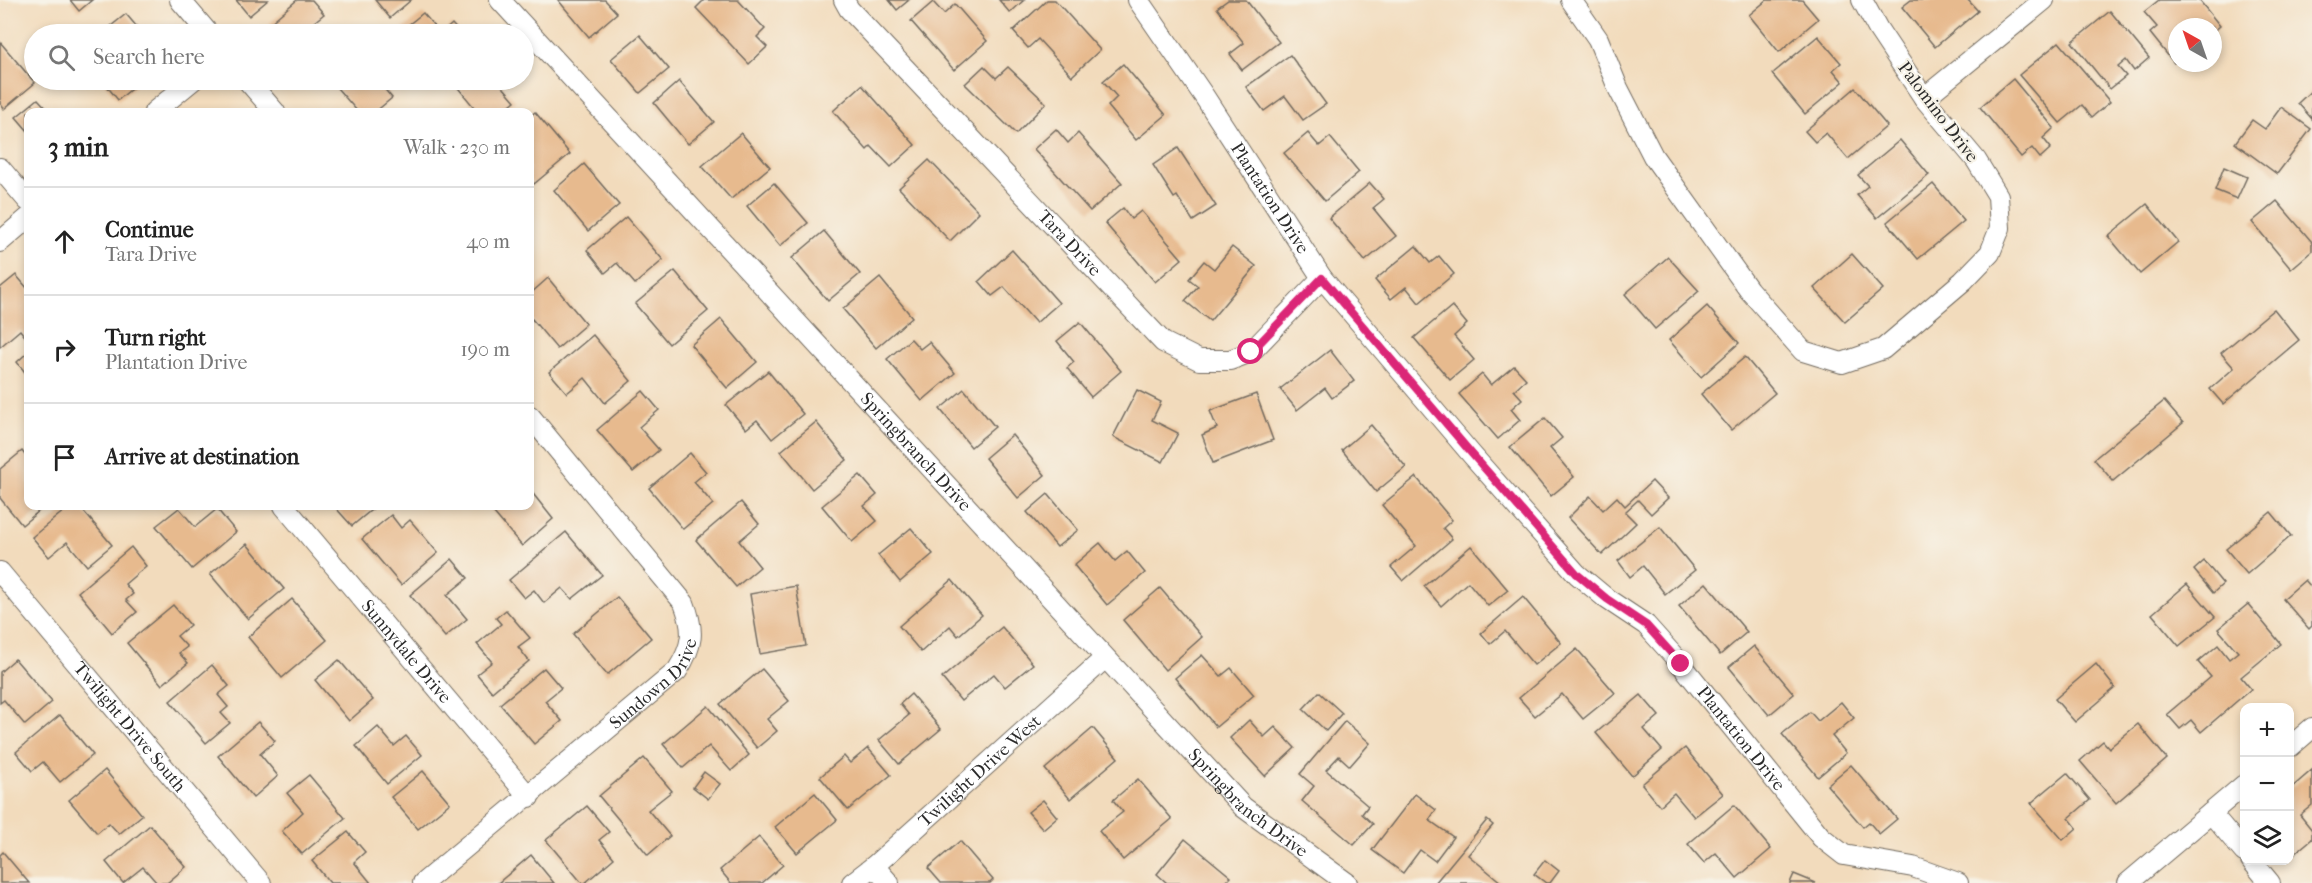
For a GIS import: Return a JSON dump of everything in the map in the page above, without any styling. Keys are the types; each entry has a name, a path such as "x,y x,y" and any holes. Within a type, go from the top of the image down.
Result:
{"street":[{"path":"180,0 200,24"},
{"name":"Springbranch Drive","path":"500,0 522,24"},
{"name":"Tara Drive","path":"844,0 849,9 1163,342 1199,360 1230,360 1251,352 1322,278"},
{"name":"Plantation Drive","path":"1138,0 1204,96 1322,278 1577,574 1607,599 1646,625 1681,664 1821,837 1844,855 1913,867 1958,883"},
{"name":"Palomino Drive","path":"1571,0 1598,39 1618,88 1653,156 1749,290 1803,351 1842,363 1883,349 1962,281 1990,253 2000,228 1998,196 1976,160 1924,98 1878,29 1862,0"},
{"path":"1924,98 2044,0"},
{"name":"Springbranch Drive","path":"534,37 1243,807 1347,883"},
{"path":"159,108 181,90"},
{"path":"256,90 272,108"},
{"path":"0,168 24,196"},
{"path":"0,242 24,221"},
{"name":"Sundown Drive","path":"423,883 529,797 677,671 687,655 692,638 691,620 684,603 534,421"},
{"name":"Sunnydale Drive","path":"287,510 529,797"},
{"name":"Twilight Drive South","path":"0,572 261,883"},
{"name":"Twilight Drive West","path":"852,883 874,866 1105,658"},
{"path":"2294,743 2312,728"},
{"path":"2128,883 2240,788"},
{"path":"2211,813 2240,847"},
{"path":"2254,865 2270,883"},
{"path":"874,866 889,883"}],"building":[{"path":"70,0 92,0 79,11"},
{"path":"236,0 268,0 249,16"},
{"path":"297,0 312,0 324,14 312,24 269,24"},
{"path":"375,0 411,0 390,18"},
{"path":"558,0 605,0 617,13 589,37"},
{"path":"704,0 738,0 765,29 757,37 767,47 749,64 696,8"},
{"path":"889,0 909,0 897,10"},
{"path":"999,0 1024,0 1010,13"},
{"path":"1047,0 1055,0 1100,50 1072,76 1038,39 1028,48 1013,31"},
{"path":"1228,0 1246,0 1279,42 1242,70 1230,54 1244,43 1217,8"},
{"path":"1767,0 1802,0 1818,19 1779,52 1749,15"},
{"path":"1911,0 1968,0 1978,11 1935,47 1902,7"},
{"path":"2159,0 2199,0 2214,18 2168,18 2168,56 2150,33 2157,27 2144,12"},
{"path":"933,2 944,14 955,4 987,41 954,70 911,21"},
{"path":"2110,11 2149,58 2134,71 2126,60 2118,67 2126,76 2110,89 2072,42"},
{"path":"423,13 432,24 409,24"},
{"path":"126,14 134,24 114,24"},
{"path":"640,35 669,69 640,93 611,59"},
{"path":"1818,36 1841,63 1833,70 1843,82 1805,114 1772,74"},
{"path":"0,42 24,70 24,90 27,90 4,109 0,103"},
{"path":"2059,42 2110,102 2092,117 2082,105 2060,123 2019,75"},
{"path":"1290,55 1326,104 1303,120 1285,96 1264,111 1246,87"},
{"path":"1123,64 1166,115 1136,140 1108,106 1117,97 1103,81"},
{"path":"984,66 996,78 1008,67 1046,103 1016,134 965,84"},
{"path":"2013,79 2054,128 2043,138 2051,148 2040,158 2032,148 2021,157 1980,107"},
{"path":"679,81 714,122 688,144 654,103"},
{"path":"862,85 915,145 891,167 871,146 867,150 833,111"},
{"path":"1855,88 1887,126 1848,159 1826,133 1815,142 1805,131"},
{"path":"110,90 130,90 118,100"},
{"path":"339,90 385,90 392,98 380,108 354,108"},
{"path":"460,90 506,90 515,101 506,108 475,108"},
{"path":"2312,90 2312,119 2298,103"},
{"path":"38,99 46,108 27,108"},
{"path":"2281,107 2311,129 2277,174 2235,143 2252,120 2265,129"},
{"path":"24,110 24,126 16,117"},
{"path":"534,113 570,154 534,184"},
{"path":"1056,129 1068,143 1078,133 1122,183 1090,211 1034,149"},
{"path":"741,133 770,167 731,199 702,166"},
{"path":"1308,133 1319,146 1330,137 1359,172 1325,201 1284,153"},
{"path":"1900,140 1929,175 1877,218 1857,195 1868,186 1858,175"},
{"path":"1178,148 1216,206 1193,221 1177,196 1174,198 1153,165"},
{"path":"929,160 979,212 950,241 899,188"},
{"path":"584,164 619,205 588,231 554,190"},
{"path":"2224,167 2247,177 2237,199 2215,190"},
{"path":"774,183 808,223 780,246 747,206"},
{"path":"1370,183 1384,199 1373,208 1396,236 1365,261 1329,218"},
{"path":"1933,184 1964,221 1918,259 1887,222"},
{"path":"2277,201 2312,242 2312,251 2291,269 2252,222"},
{"path":"2147,204 2178,242 2140,274 2108,236"},
{"path":"1123,208 1131,219 1141,211 1182,259 1155,282 1105,223"},
{"path":"626,217 663,260 635,284 617,263 605,273 587,250"},
{"path":"824,231 860,274 828,301 792,258"},
{"path":"1416,246 1430,263 1439,256 1454,274 1419,303 1406,287 1391,299 1375,280"},
{"path":"1232,247 1256,266 1210,321 1185,301 1198,286 1189,279 1204,261 1214,269"},
{"path":"1012,250 1059,303 1036,323 1004,287 992,296 979,281"},
{"path":"1852,254 1883,289 1845,322 1814,288"},
{"path":"1668,257 1699,291 1655,329 1625,294"},
{"path":"675,271 708,311 669,344 635,304"},
{"path":"16,275 24,284 24,335 20,330 0,347 0,288"},
{"path":"548,278 586,324 557,349 534,321 534,290"},
{"path":"880,278 912,317 876,348 843,309"},
{"path":"1452,306 1467,324 1454,336 1474,360 1450,380 1414,338"},
{"path":"1707,306 1739,343 1701,377 1669,340"},
{"path":"2274,309 2299,340 2223,404 2210,389 2234,368 2221,353"},
{"path":"721,319 757,362 727,388 691,345"},
{"path":"1080,322 1121,371 1091,397 1067,368 1074,362 1057,341"},
{"path":"593,335 631,381 605,403 585,378 567,393 549,372"},
{"path":"911,339 920,349 929,342 955,373 922,401 887,359"},
{"path":"1330,350 1354,381 1332,398 1325,388 1297,410 1280,389"},
{"path":"24,356 24,371 17,362"},
{"path":"1745,357 1775,393 1731,430 1701,394"},
{"path":"1514,366 1526,379 1514,390 1522,399 1511,409 1520,420 1498,439 1459,394 1482,374 1491,385"},
{"path":"768,371 803,414 772,439 757,420 746,429 726,405"},
{"path":"964,389 995,427 971,447 940,409"},
{"path":"1137,390 1161,402 1152,420 1178,433 1163,462 1113,437"},
{"path":"643,391 659,410 639,427 659,450 633,472 597,430"},
{"path":"1256,394 1273,440 1213,463 1202,435 1217,428 1210,411"},
{"path":"2164,401 2183,423 2113,481 2094,459"},
{"path":"1545,418 1562,438 1550,448 1574,477 1551,496 1510,447"},
{"path":"816,422 847,460 812,489 781,451"},
{"path":"1371,425 1406,467 1376,492 1342,450"},
{"path":"1012,435 1045,475 1018,498 985,458"},
{"path":"22,451 24,454 24,510 40,510 22,525 0,498 0,469"},
{"path":"690,453 706,472 694,482 713,504 683,529 649,488"},
{"path":"860,475 877,495 864,506 877,521 852,542 822,506"},
{"path":"1416,477 1452,520 1443,528 1452,539 1403,581 1391,567 1416,546 1382,505"},
{"path":"1652,481 1668,498 1651,514 1638,500 1625,512 1636,523 1602,555 1568,518 1590,496 1603,510 1617,497 1625,506"},
{"path":"1048,494 1078,530 1057,547 1027,512"},
{"path":"534,495 553,519 522,546 491,510 534,510"},
{"path":"741,502 759,524 739,541 760,567 736,587 696,540"},
{"path":"65,510 82,510 112,545 87,566 67,542 49,557 32,537"},
{"path":"176,510 181,510 195,527 218,510 236,532 192,569 156,526"},
{"path":"338,510 371,510 352,526"},
{"path":"2271,512 2291,536 2247,574 2226,549"},
{"path":"391,515 401,528 410,520 438,553 401,585 362,539"},
{"path":"1660,527 1695,570 1665,594 1643,566 1630,577 1618,561"},
{"path":"911,528 933,554 900,582 878,555"},
{"path":"566,532 602,575 572,599 562,588 544,603 534,590 524,598 509,580"},
{"path":"1100,543 1115,561 1127,551 1145,573 1107,605 1074,565"},
{"path":"247,544 284,589 248,619 210,574"},
{"path":"1471,546 1508,590 1488,606 1468,582 1441,606 1424,586"},
{"path":"131,547 146,566 125,584 133,594 126,600 137,612 112,633 78,592"},
{"path":"452,559 468,578 447,595 467,619 445,637 410,595"},
{"path":"2204,561 2223,584 2213,593 2194,570"},
{"path":"952,580 982,615 958,636 950,626 921,652 899,626"},
{"path":"2305,580 2312,588 2312,626 2309,629 2283,599"},
{"path":"1706,583 1747,632 1720,655 1679,606"},
{"path":"2187,584 2215,617 2179,646 2152,614"},
{"path":"796,586 806,646 760,654 750,594"},
{"path":"1160,588 1202,637 1165,670 1123,620"},
{"path":"617,597 651,638 607,675 573,634"},
{"path":"1523,597 1561,643 1534,665 1505,631 1490,644 1481,633"},
{"path":"292,599 327,640 282,678 248,637"},
{"path":"2248,604 2281,644 2241,677 2251,689 2201,732 2191,720 2180,729 2167,714 2211,677 2198,662 2218,645 2229,659 2238,652 2218,629"},
{"path":"173,605 190,625 177,636 187,647 179,653 188,663 162,685 127,643"},
{"path":"506,610 530,638 518,647 529,661 492,692 477,674 492,662 477,644 501,624 496,618"},
{"path":"1002,627 1033,664 1005,687 994,674 961,701 942,678"},
{"path":"1754,646 1794,694 1769,715 1729,667"},
{"path":"1577,649 1615,693 1583,719 1562,694 1535,716 1519,698"},
{"path":"1202,655 1221,676 1231,668 1254,695 1216,727 1175,678"},
{"path":"15,659 52,702 25,725 4,700 0,703 0,672"},
{"path":"339,660 373,700 349,721 315,680"},
{"path":"2096,664 2115,688 2075,722 2055,699"},
{"path":"212,665 229,686 218,695 228,707 221,713 230,723 206,743 170,701"},
{"path":"544,668 561,688 545,701 562,721 534,744 500,704"},
{"path":"762,669 789,701 767,719 777,731 757,748 720,704"},
{"path":"1319,692 1342,713 1326,731 1303,709"},
{"path":"911,694 941,729 899,764 879,740 909,715 900,704"},
{"path":"1641,695 1659,716 1644,729 1662,750 1632,776 1596,733"},
{"path":"1841,702 1854,718 1832,736 1846,753 1818,777 1782,734 1810,712 1818,721"},
{"path":"708,706 749,755 731,771 709,746 683,768 663,744"},
{"path":"60,715 93,755 60,782 43,762 32,771 16,752"},
{"path":"1249,720 1264,737 1275,727 1295,748 1265,776 1230,738"},
{"path":"1345,721 1370,743 1350,766 1339,756 1326,770 1368,806 1362,814 1373,824 1354,845 1302,801 1314,786 1300,774"},
{"path":"258,722 275,741 260,754 278,776 253,798 218,756"},
{"path":"2138,724 2167,759 2116,803 2080,761 2103,741 2109,748"},
{"path":"378,727 394,746 406,736 422,755 387,784 356,746"},
{"path":"1093,728 1118,758 1070,799 1045,769"},
{"path":"868,748 891,775 848,810 820,777 844,756 850,763"},
{"path":"1685,748 1723,794 1694,817 1674,793 1660,806 1642,784"},
{"path":"644,758 672,791 648,810 670,836 648,855 599,796"},
{"path":"1851,765 1897,819 1879,834 1869,822 1863,827 1827,785"},
{"path":"105,770 142,815 119,834 109,823 97,833 69,800"},
{"path":"2312,770 2312,805 2300,815 2312,830 2312,839 2294,854 2294,811 2294,786"},
{"path":"423,771 450,803 418,829 391,797"},
{"path":"704,772 720,784 708,799 693,787"},
{"path":"2067,773 2090,800 2069,818 2077,828 2063,840 2031,803"},
{"path":"309,775 345,818 302,854 282,831 303,812 287,793"},
{"path":"1138,779 1172,819 1123,860 1099,831 1123,812 1113,800"},
{"path":"815,793 837,820 797,853 775,827"},
{"path":"1415,794 1436,810 1429,820 1453,837 1435,861 1420,850 1403,873 1372,850"},
{"path":"1043,800 1057,817 1043,829 1028,812"},
{"path":"1734,805 1771,849 1737,878 1716,853 1704,863 1688,844"},
{"path":"587,806 609,832 599,840 614,858 585,883 582,883 546,840"},
{"path":"1487,820 1493,825 1468,855 1502,883 1435,883"},
{"path":"150,825 186,867 167,883 157,883 143,867 123,883 106,862"},
{"path":"348,832 365,852 354,862 371,883 330,883 312,861"},
{"path":"759,837 783,865 762,883 731,883 720,870"},
{"path":"1185,839 1231,877 1225,883 1167,883 1157,874"},
{"path":"960,841 993,880 990,883 941,883 928,868"},
{"path":"3,852 29,883 0,883 0,855"},
{"path":"531,855 554,883 498,883"},
{"path":"1545,860 1559,871 1550,883 1546,883 1534,874"},
{"path":"1794,874 1816,883 1790,883"}],"route":[{"path":"1251,352 1322,278 1577,574 1607,599 1646,625 1681,664"}]}
